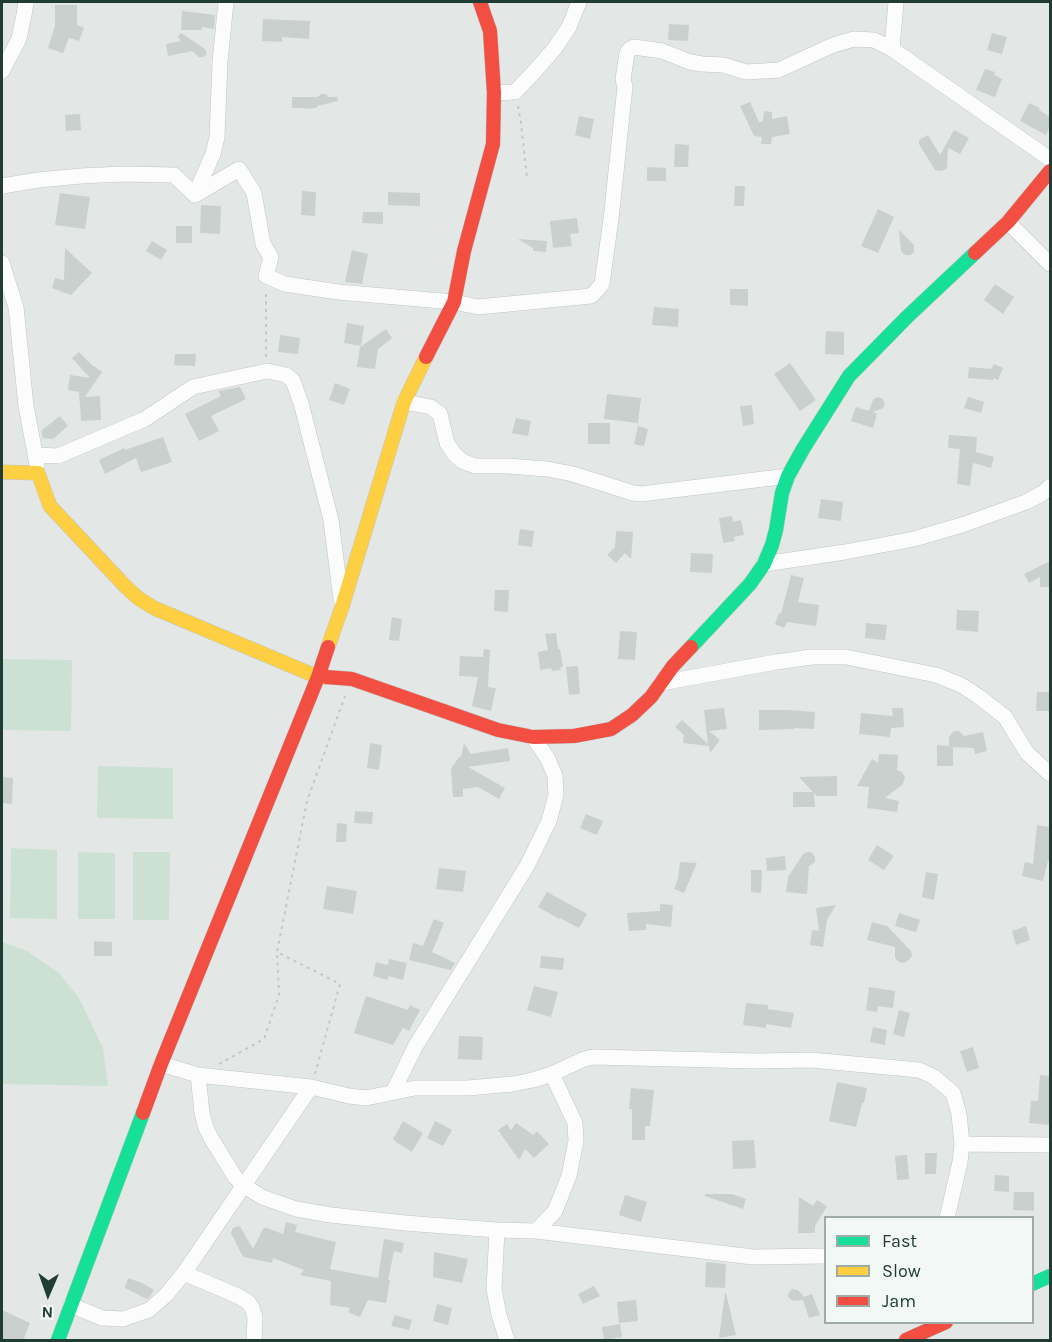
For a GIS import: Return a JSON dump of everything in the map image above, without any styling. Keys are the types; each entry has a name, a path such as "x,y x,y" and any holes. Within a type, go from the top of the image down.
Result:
{"street":[{"path":"2,71 19,39 26,2"},
{"path":"195,195 213,154 217,136 220,62 226,2"},
{"path":"58,1341 161,1065 318,677 342,607 404,402 454,302 464,251 493,144 494,93 490,31 480,2"},
{"path":"494,93 515,92 560,41 569,27 579,2"},
{"path":"892,49 896,2"},
{"path":"195,195 239,169 254,193 262,244 271,257 266,276 285,284 338,292 454,302 478,307 591,296 602,284 625,87 623,79 627,53 634,47 662,51 690,62 723,65 746,72 779,70 833,45 854,39 874,40 892,49 1050,159"},
{"path":"2,263 16,307 26,406 38,473 50,506 138,598 154,608 318,677 352,679 498,730 533,737 574,736 611,729 632,716 651,697 673,666 750,584 764,564 772,545 782,493 788,476 849,376 907,317 1008,222 1050,171"},
{"path":"2,186 81,176 174,175 195,195"},
{"path":"1008,222 1050,264"},
{"path":"35,455 58,456 145,419 193,387 267,371 286,375 293,381 301,403 331,520 342,607"},
{"path":"404,402 431,406 440,414 447,443 455,455 462,461 476,466 508,466 564,472 641,495 788,476"},
{"path":"2,471 38,473"},
{"path":"764,564 914,539 1026,502 1043,493 1050,486"},
{"path":"661,682 812,657 846,657 936,675 961,685 1005,717 1027,753 1050,774"},
{"path":"393,1092 415,1047 527,866 549,821 556,795 555,776 548,759 533,737"},
{"path":"161,1065 198,1075 311,1087 366,1098 415,1088 468,1088 513,1084 552,1074 584,1059 599,1057 811,1060 919,1070 934,1077 953,1093 959,1114 962,1144 960,1162 946,1216"},
{"path":"536,1230 555,1211 569,1176 576,1141 575,1123 552,1074"},
{"path":"198,1075 206,1128 235,1177 262,1197 296,1209 405,1223 496,1230 536,1230 753,1257 824,1256"},
{"path":"71,1305 102,1318 123,1319 149,1310 166,1295 184,1274 311,1087"},
{"path":"962,1144 1050,1145"},
{"path":"496,1230 494,1289 507,1341"},
{"path":"184,1274 248,1302 255,1317 254,1341"},
{"path":"1034,1283 1050,1276"},
{"path":"906,1341 944,1324"}],"path":[{"path":"515,92 527,178"},
{"path":"266,276 267,371"},
{"path":"198,1075 264,1039 279,995 277,952 307,801 352,679"},
{"path":"277,952 340,984 311,1087"}],"green space":[{"path":"2,659 72,660 71,731 2,730"},
{"path":"98,766 173,768 173,819 97,818"},
{"path":"11,848 57,850 57,919 10,918"},
{"path":"78,852 115,853 115,919 78,919"},
{"path":"133,852 170,852 169,920 133,920"},
{"path":"2,942 27,951 59,973 79,998 103,1048 108,1086 2,1084"}],"building":[{"path":"55,5 77,5 77,25 84,28 79,41 69,38 63,53 48,48 55,26"},
{"path":"182,11 215,15 214,29 202,27 202,30 181,30"},
{"path":"263,19 310,21 309,39 282,37 282,42 262,41"},
{"path":"669,24 689,25 688,41 668,40"},
{"path":"181,33 205,49 207,54 199,57 192,51 168,56 166,44 181,41 178,37"},
{"path":"992,33 1007,37 1002,54 987,50"},
{"path":"985,69 995,72 994,75 1002,79 995,97 976,90"},
{"path":"321,94 337,97 338,101 317,106 317,108 292,108 292,97 318,97"},
{"path":"750,102 759,122 763,121 764,111 772,112 772,119 787,116 790,134 772,137 771,144 761,144 762,137 754,136 740,106"},
{"path":"1029,103 1040,108 1039,110 1050,117 1050,126 1046,135 1020,121"},
{"path":"80,114 81,130 66,131 65,115"},
{"path":"579,116 594,119 590,139 575,135"},
{"path":"954,130 969,138 960,154 948,148 947,168 942,171 935,170 919,144 919,140 928,135 940,155"},
{"path":"675,144 689,145 688,167 674,167"},
{"path":"647,167 666,168 666,181 647,181"},
{"path":"735,186 745,186 744,206 734,206"},
{"path":"302,191 316,192 315,216 301,215"},
{"path":"388,192 420,193 420,206 388,205"},
{"path":"60,193 90,197 85,229 55,225"},
{"path":"201,205 221,206 220,234 200,233"},
{"path":"878,209 894,217 878,253 861,246"},
{"path":"363,212 383,212 383,224 362,223"},
{"path":"577,218 579,233 570,234 572,246 553,248 550,221"},
{"path":"176,226 192,226 192,243 176,243"},
{"path":"899,230 914,245 914,252 910,255 905,255 901,251"},
{"path":"518,239 547,241 546,252 533,251 533,248"},
{"path":"152,241 167,250 161,260 146,251"},
{"path":"65,248 92,273 71,295 52,288 55,278 64,280"},
{"path":"352,250 368,254 362,284 345,282"},
{"path":"995,284 1014,297 1003,314 984,300"},
{"path":"730,289 748,289 748,306 730,305"},
{"path":"654,307 679,309 678,327 652,325"},
{"path":"347,323 364,326 361,346 344,343"},
{"path":"386,329 392,338 378,349 375,369 357,367 360,347"},
{"path":"826,331 844,332 844,355 825,354"},
{"path":"280,335 300,338 298,354 278,352"},
{"path":"79,352 102,372 85,397 100,396 101,420 81,421 79,392 68,390 70,375 90,378 72,358"},
{"path":"175,354 196,354 195,366 174,365"},
{"path":"790,363 816,400 800,411 774,374"},
{"path":"994,364 1003,368 998,380 968,378 969,367 991,369"},
{"path":"335,383 350,389 344,405 329,400"},
{"path":"240,387 246,399 211,416 219,431 199,441 185,414 221,396 218,391"},
{"path":"607,394 641,398 638,423 604,419"},
{"path":"877,397 882,398 885,404 883,408 873,412 877,414 873,428 851,421 856,407 869,411 873,400"},
{"path":"968,397 984,402 981,413 964,408"},
{"path":"752,405 754,424 743,426 740,406"},
{"path":"60,416 68,426 53,439 42,438 42,430"},
{"path":"516,418 531,421 528,436 512,433"},
{"path":"588,423 610,423 610,444 588,444"},
{"path":"638,426 648,429 644,446 634,444"},
{"path":"949,435 977,437 976,452 994,457 991,468 973,463 970,486 957,484 960,449 948,448"},
{"path":"163,437 172,462 141,472 136,458 105,474 99,460 124,448 125,450"},
{"path":"821,499 843,502 841,521 818,518"},
{"path":"732,516 733,522 741,520 744,535 734,537 735,541 723,543 719,518"},
{"path":"520,529 534,531 532,547 518,545"},
{"path":"616,531 633,532 631,559 625,553 616,563 607,555 615,547"},
{"path":"691,553 713,554 712,573 690,572"},
{"path":"1050,561 1050,587 1040,587 1040,577 1029,583 1024,574"},
{"path":"791,575 804,578 798,602 819,605 816,626 787,622 784,628 775,624 779,613 781,614"},
{"path":"495,590 509,590 508,612 494,611"},
{"path":"957,610 979,611 978,632 956,630"},
{"path":"392,617 402,619 399,641 389,640"},
{"path":"866,623 887,625 885,640 865,638"},
{"path":"620,631 637,632 635,660 618,659"},
{"path":"556,633 563,667 560,667 561,670 552,671 551,668 540,670 538,652 548,650 545,634"},
{"path":"484,649 490,650 488,687 496,688 491,711 472,706 478,677 459,676 460,656 483,657"},
{"path":"578,666 580,694 569,695 566,667"},
{"path":"1037,692 1050,692 1050,711 1036,711"},
{"path":"724,708 727,729 709,731 720,740 710,753 709,746 683,743 684,735 675,727 682,720 708,744 704,710"},
{"path":"892,708 903,708 904,727 891,728 890,737 859,734 861,713 893,716"},
{"path":"759,710 815,712 814,729 759,730"},
{"path":"954,731 959,731 964,736 983,732 987,751 975,754 974,748 953,747 953,766 937,766 937,745 949,746 949,737"},
{"path":"370,743 382,745 379,770 367,768"},
{"path":"464,743 471,754 508,748 510,761 468,767 505,788 499,799 478,787 463,789 463,797 453,797 451,769 461,757"},
{"path":"879,754 898,755 897,770 905,777 903,784 885,798 899,801 897,812 867,808 869,787 857,786 872,759 878,763"},
{"path":"837,776 837,796 817,796 814,793 815,807 793,807 793,792 813,792 799,777"},
{"path":"2,777 13,778 12,804 2,803"},
{"path":"355,811 373,812 372,824 354,823"},
{"path":"586,814 603,821 597,835 580,828"},
{"path":"337,823 347,824 346,842 336,842"},
{"path":"1037,825 1050,827 1050,861 1048,861 1043,881 1022,876 1025,862 1033,864"},
{"path":"877,845 894,856 884,870 868,860"},
{"path":"811,852 815,857 815,862 809,866 807,894 786,892 788,877 803,854"},
{"path":"785,856 786,870 767,871 766,858"},
{"path":"680,862 697,863 684,893 674,889"},
{"path":"439,868 466,871 463,892 436,889"},
{"path":"751,870 762,870 761,893 751,892"},
{"path":"926,872 938,874 934,900 922,897"},
{"path":"327,886 357,891 353,914 323,909"},
{"path":"547,892 587,914 579,928 538,907"},
{"path":"660,904 673,905 671,927 646,924 646,930 629,931 627,913 660,911"},
{"path":"836,905 827,920 823,947 810,945 812,930 819,931 816,908"},
{"path":"899,913 920,920 916,932 895,926"},
{"path":"434,919 444,923 432,952 455,963 451,970 409,960 413,943 423,946"},
{"path":"872,922 887,926 911,951 912,956 909,960 904,963 899,962 895,958 895,947 867,940"},
{"path":"1026,926 1030,940 1016,945 1012,931"},
{"path":"94,941 112,942 112,956 94,956"},
{"path":"541,956 564,958 563,970 540,968"},
{"path":"389,959 407,963 403,980 388,976 388,980 373,976 376,962 388,965"},
{"path":"534,986 558,992 551,1017 527,1010"},
{"path":"869,987 895,991 893,1008 878,1006 877,1012 866,1010"},
{"path":"366,996 408,1010 410,1005 420,1010 409,1031 403,1028 393,1045 354,1033"},
{"path":"746,1003 768,1005 768,1009 794,1013 791,1028 766,1024 766,1028 743,1025"},
{"path":"899,1010 910,1013 904,1037 893,1034"},
{"path":"873,1027 887,1030 885,1045 870,1042"},
{"path":"459,1036 483,1037 482,1060 458,1059"},
{"path":"973,1047 979,1068 967,1072 960,1051"},
{"path":"1040,1075 1050,1076 1050,1125 1029,1123 1031,1101 1038,1101"},
{"path":"837,1082 867,1088 856,1127 829,1121"},
{"path":"631,1088 654,1090 650,1126 645,1126 645,1140 632,1140 632,1109 629,1109"},
{"path":"403,1121 423,1133 412,1152 393,1139"},
{"path":"435,1121 452,1130 443,1146 427,1138"},
{"path":"516,1123 533,1135 537,1131 549,1144 534,1158 525,1149 519,1160 498,1130 507,1124 511,1130"},
{"path":"754,1140 756,1168 733,1169 732,1141"},
{"path":"925,1153 937,1153 936,1174 925,1174"},
{"path":"907,1155 909,1179 897,1180 895,1156"},
{"path":"995,1175 1009,1176 1009,1192 994,1191"},
{"path":"1014,1192 1034,1192 1034,1211 1013,1210"},
{"path":"705,1194 732,1194 746,1199 743,1209 705,1196"},
{"path":"625,1195 647,1202 641,1222 619,1215"},
{"path":"799,1197 813,1206 817,1200 827,1206 815,1226 815,1233 798,1233"},
{"path":"286,1222 297,1225 295,1232 336,1242 330,1269 378,1278 384,1239 404,1243 402,1253 394,1251 386,1303 368,1300 360,1317 348,1312 350,1308 330,1305 331,1281 300,1275 304,1270 273,1258 272,1263 243,1257 231,1233 233,1228 239,1226 253,1249 264,1228 283,1234"},
{"path":"434,1252 468,1259 462,1283 433,1277"},
{"path":"706,1262 726,1264 725,1288 705,1287"},
{"path":"128,1278 154,1290 147,1299 125,1288"},
{"path":"594,1286 600,1296 583,1304 578,1294"},
{"path":"792,1289 798,1290 804,1297 812,1294 820,1315 809,1318 803,1300 793,1301 788,1297"},
{"path":"725,1293 736,1335 719,1338"},
{"path":"636,1300 638,1321 619,1323 617,1302"},
{"path":"437,1304 452,1308 448,1325 433,1321"},
{"path":"2,1310 30,1323 23,1341 2,1341"},
{"path":"395,1315 412,1320 409,1330 391,1326"},
{"path":"620,1324 622,1337 604,1340 602,1327"}],"traffic: fast":[{"path":"691,647 750,584 764,564 772,545 782,493 788,476 849,376 975,253"},
{"path":"58,1340 143,1113"},
{"path":"1034,1283 1050,1276"}],"traffic: slow":[{"path":"328,647 404,402 426,357"},
{"path":"2,472 38,473 50,506 138,598 154,608 318,677 326,677"}],"traffic: jam":[{"path":"426,357 454,302 464,251 493,144 494,93 490,31 480,2"},
{"path":"975,253 1008,222 1050,171"},
{"path":"143,1113 328,647"},
{"path":"326,677 352,679 498,730 533,737 574,736 611,729 632,715 651,697 673,666 691,647"},
{"path":"906,1340 942,1324"}]}
